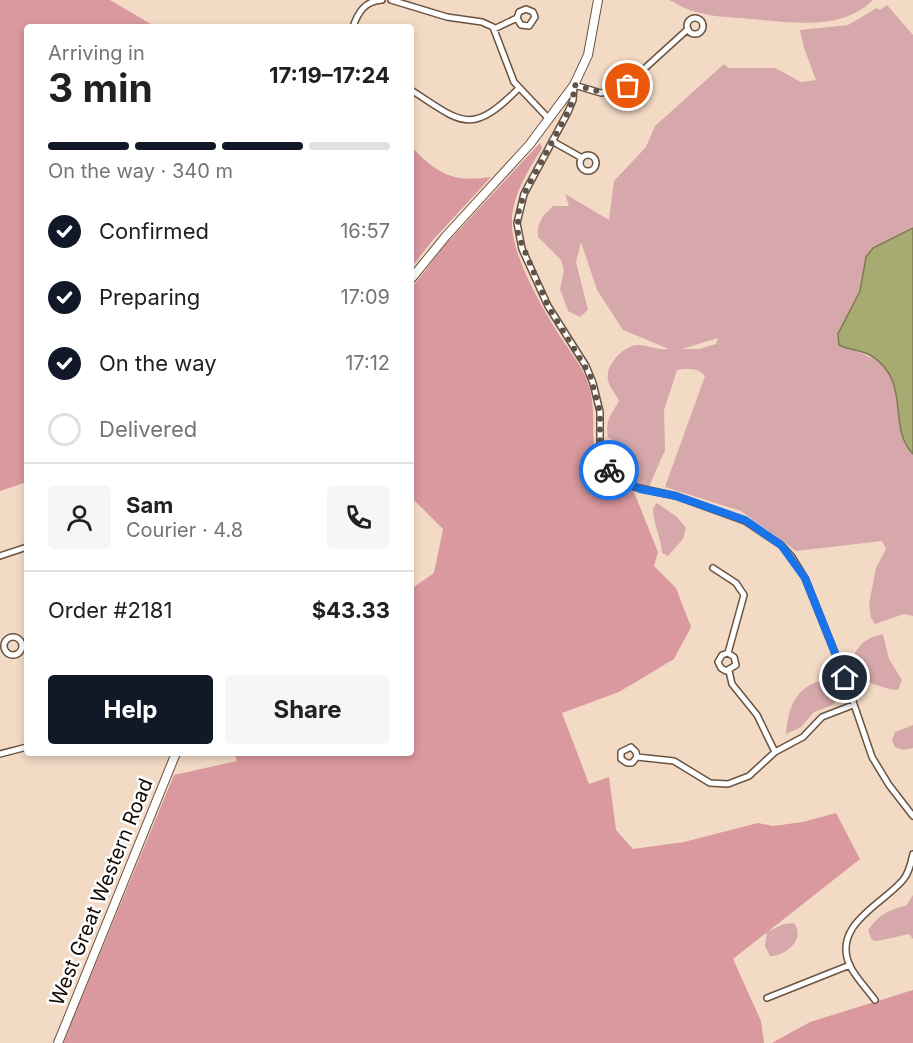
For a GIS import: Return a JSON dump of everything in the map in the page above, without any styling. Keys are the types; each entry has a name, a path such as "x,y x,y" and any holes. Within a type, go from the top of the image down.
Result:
{"street":[{"path":"354,24 360,11 371,1 382,0"},
{"path":"391,0 447,17 482,22 494,29 504,62 518,89 549,119"},
{"path":"414,275 433,250 512,165 574,85 588,55 598,0"},
{"path":"494,29 517,18"},
{"path":"574,85 601,93 622,89 688,29"},
{"path":"574,85 573,100 537,165 519,204 518,235 548,306 586,366 593,383 600,412 600,452 603,462 611,473 630,486 676,496 745,520 781,545 805,578 845,678 865,740 879,770 913,816"},
{"path":"414,92 450,115 472,120 491,113 518,89"},
{"path":"552,141 582,158"},
{"path":"0,556 24,548"},
{"path":"713,568 736,583 744,595 728,654"},
{"path":"728,654 735,657 735,668 729,671 722,670 718,662 722,655 728,654"},
{"path":"729,671 735,689 757,715 776,753"},
{"path":"637,757 674,761 704,780 719,784 749,776 776,753 802,737 828,713 853,705"},
{"path":"0,754 24,748"},
{"name":"West Great Western Road","path":"58,1043 175,756"},
{"path":"875,1000 850,965 849,943 855,921 903,881 913,854"},
{"path":"767,998 843,970 850,965"}],"shaded area":[{"path":"0,0 110,0 151,24 24,24 24,483 0,491"},
{"path":"669,0 873,0 846,17 831,21 799,23 712,15 687,9"},
{"path":"887,5 913,35 913,228 873,248 866,257 858,299 846,317 844,326 848,349 868,356 890,375 896,387 904,432 909,449 913,454 913,616 904,614 875,624 871,618 869,604 876,568 886,549 882,541 796,551 741,511 665,487 705,376 699,371 677,370 664,410 665,450 648,489 628,485 623,478 625,449 608,437 607,431 611,414 619,401 609,383 609,369 620,353 636,345 669,349 623,330 597,290 581,242 576,262 588,310 580,317 568,311 560,289 564,270 561,260 538,237 538,227 543,216 553,206 569,206 565,194 609,220 614,181 646,147 655,126 724,64 728,68 775,68 801,82 816,80 800,30 848,25 877,8 880,10","holes":["718,338 716,344 699,349 682,349"]},
{"path":"540,143 542,148 521,186 514,206 512,228 518,254 544,310 587,380 592,398 594,445 597,459 603,471 615,482 634,492 658,552 654,566 676,588 691,627 674,659 619,692 562,713 589,784 609,777 616,830 633,849 684,842 758,823 773,826 803,822 836,813 860,859 733,959 761,1021 764,1043 63,1043 174,775 237,761 235,756 414,756 414,587 434,573 443,529 414,500 414,285 445,245"},
{"path":"414,149 429,163 446,174 466,178 491,177 414,264"},
{"path":"913,228 913,454 905,443 901,430 891,378 883,366 870,355 839,345 838,334 860,291 866,257 873,248"},
{"path":"657,503 677,517 686,528 683,539 668,556 662,553 654,520 653,508"},
{"path":"883,634 889,659 902,680 898,690 884,688 845,674 858,648 868,639"},
{"path":"817,682 838,682 838,697 833,705 814,712 801,727 786,734 788,717 794,702 803,690"},
{"path":"913,725 913,748 904,750 895,747 892,741 895,732"},
{"path":"913,895 913,939 909,934 872,940 868,930 872,925 885,914 906,906"},
{"path":"794,923 798,935 792,946 782,953 770,956 765,946 767,932 784,924"},
{"path":"913,990 913,1043 772,1043 810,1022"}],"way so far":[{"path":"609,470 600,456 600,412 593,383 586,366 548,306 522,249 517,223 519,204 542,155 568,112 575,93 574,85 609,94 628,86"}],"route":[{"path":"609,470 630,486 676,496 745,520 781,545 799,566 805,578 845,678"}]}
